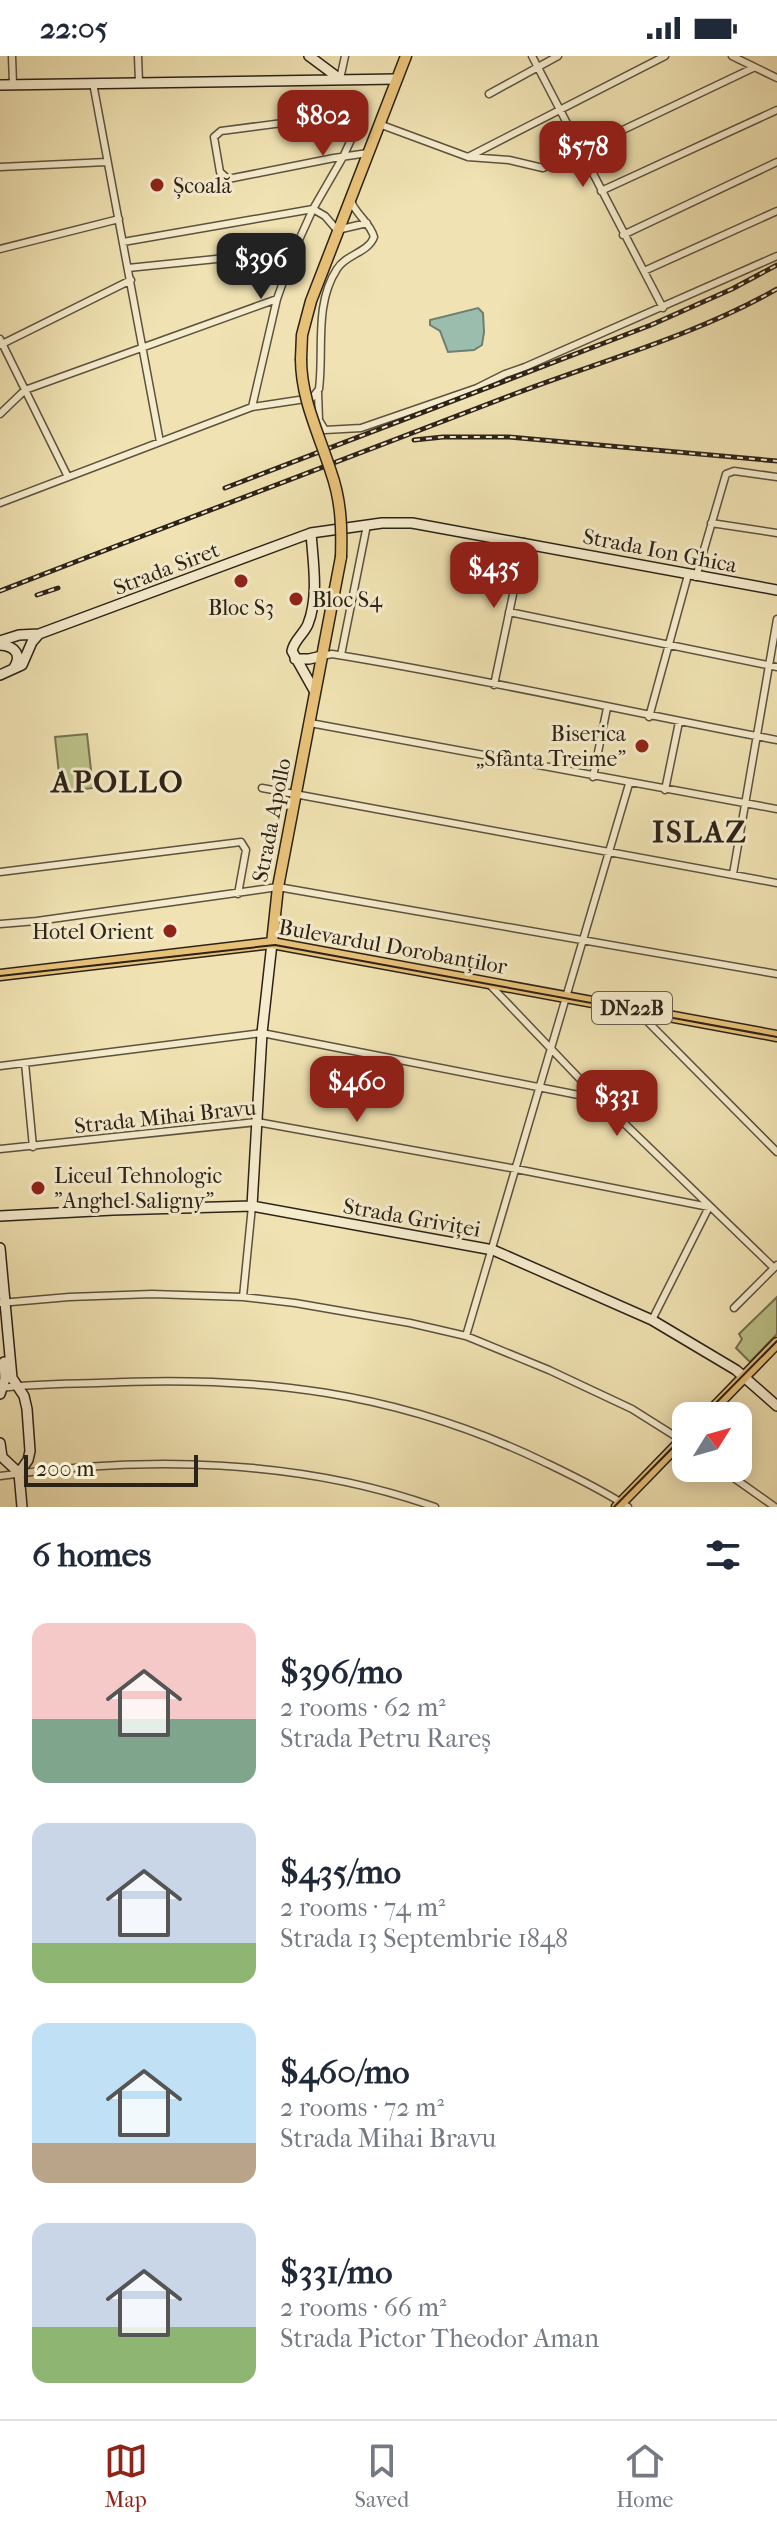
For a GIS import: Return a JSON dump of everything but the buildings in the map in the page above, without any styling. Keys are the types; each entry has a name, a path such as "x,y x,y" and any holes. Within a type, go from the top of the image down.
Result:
{"main road":[{"name":"Strada Apollo","path":"272,943 278,887 341,557 338,496 306,399 301,359 307,312 406,56"},
{"name":"Bulevardul Dorobanților","path":"0,975 272,943 777,1036"},
{"path":"720,1402 777,1343"},
{"path":"622,1505 672,1453"}],"street":[{"path":"12,56 13,84"},
{"path":"138,56 139,82"},
{"path":"309,56 340,79"},
{"path":"340,79 345,56"},
{"path":"532,56 663,308"},
{"path":"489,94 558,56"},
{"path":"468,157 665,56"},
{"path":"732,56 777,78"},
{"path":"379,124 468,157 509,160 543,168 753,68"},
{"path":"0,85 397,79"},
{"path":"93,83 160,442"},
{"path":"601,191 777,110"},
{"path":"252,407 277,299 294,251 313,209 343,157 362,116 358,113 217,132 213,141 224,178 343,157 368,153"},
{"path":"0,167 107,162"},
{"path":"623,235 777,162"},
{"path":"350,198 355,211 373,232 373,241 340,264 328,287 322,321 319,389 319,420 325,430 361,428 477,388 777,256"},
{"path":"123,242 313,209 325,216 337,230 367,223"},
{"path":"644,271 777,211"},
{"path":"325,216 344,212"},
{"path":"0,249 119,219"},
{"path":"128,268 294,251"},
{"path":"68,477 1,343 131,280"},
{"path":"0,414 25,390 277,299"},
{"path":"0,503 252,407 307,400 319,389"},
{"path":"649,717 728,472 777,477"},
{"name":"Strada Ion Ghica","path":"346,527 412,523 777,590"},
{"path":"711,523 777,533"},
{"path":"341,655 367,525"},
{"name":"Strada Siret","path":"0,643 19,635 39,634 311,533 346,527"},
{"path":"311,533 313,599 307,626 293,645 292,654 315,692"},
{"path":"494,685 524,542"},
{"path":"509,612 774,666"},
{"path":"733,874 756,737 774,666 777,619"},
{"path":"0,675 22,665 39,634"},
{"name":"Strada Siret","path":"0,643 16,652 17,662 10,671"},
{"path":"295,659 341,655 777,740"},
{"path":"593,777 607,708"},
{"path":"665,790 679,722"},
{"path":"310,723 777,809"},
{"path":"466,1336 629,784"},
{"path":"262,788 777,883"},
{"path":"0,872 241,842 246,850 238,894"},
{"path":"0,924 278,887 777,974"},
{"name":"Strada Apollo","path":"243,1297 252,1206 262,1033 272,943"},
{"path":"486,982 599,1099 709,1207 776,1267 734,1308"},
{"path":"636,1009 777,1152"},
{"path":"0,1066 262,1033 599,1099"},
{"path":"25,1063 33,1147"},
{"name":"Strada Mihai Bravu","path":"0,1149 257,1122 709,1207"},
{"name":"Strada Griviței","path":"0,1216 252,1206 493,1250 652,1320 745,1377 777,1406"},
{"path":"652,1320 709,1207"},
{"path":"0,1248 5,1379 1,1390"},
{"path":"2,1304 69,1297 152,1294 243,1297 357,1313 466,1336 618,1401 672,1432"},
{"path":"2,1304 11,1372 26,1401 30,1451 19,1473 22,1507"},
{"path":"1,1390 16,1386 205,1380 293,1388 379,1402 482,1434 563,1470 622,1505"},
{"path":"0,1443 2,1457 19,1473"},
{"path":"0,1476 127,1465 236,1467 357,1485 435,1507"},
{"path":"740,1482 775,1507"}],"green space":[{"path":"87,734 93,788 61,792 55,737"},
{"path":"777,1297 777,1334 750,1362 736,1348 742,1339 739,1334"}],"shaded area":[{"path":"478,308 483,313 482,345 474,350 448,352 440,331 430,325 430,320"}],"tram line":[{"path":"0,976 275,945 777,1037"},
{"path":"717,1402 777,1341"},
{"path":"614,1507 672,1448"}],"railway":[{"path":"225,488 651,325 777,265"},
{"path":"0,591 682,333 777,289"},
{"path":"414,440 509,437 777,461"},
{"path":"37,595 58,588"}],"place":[{"name":"Școală","path":"157,185"},
{"name":"Bloc S3","path":"241,581"},
{"name":"Bloc S4","path":"296,599"},
{"name":"Biserica „Sfânta Treime\"","path":"642,746"},
{"name":"Hotel Orient","path":"170,931"},
{"name":"Liceul Tehnologic \"Anghel Saligny\"","path":"38,1188"}],"district":[{"name":"APOLLO","path":"118,782"},
{"name":"ISLAZ","path":"700,832"}]}
